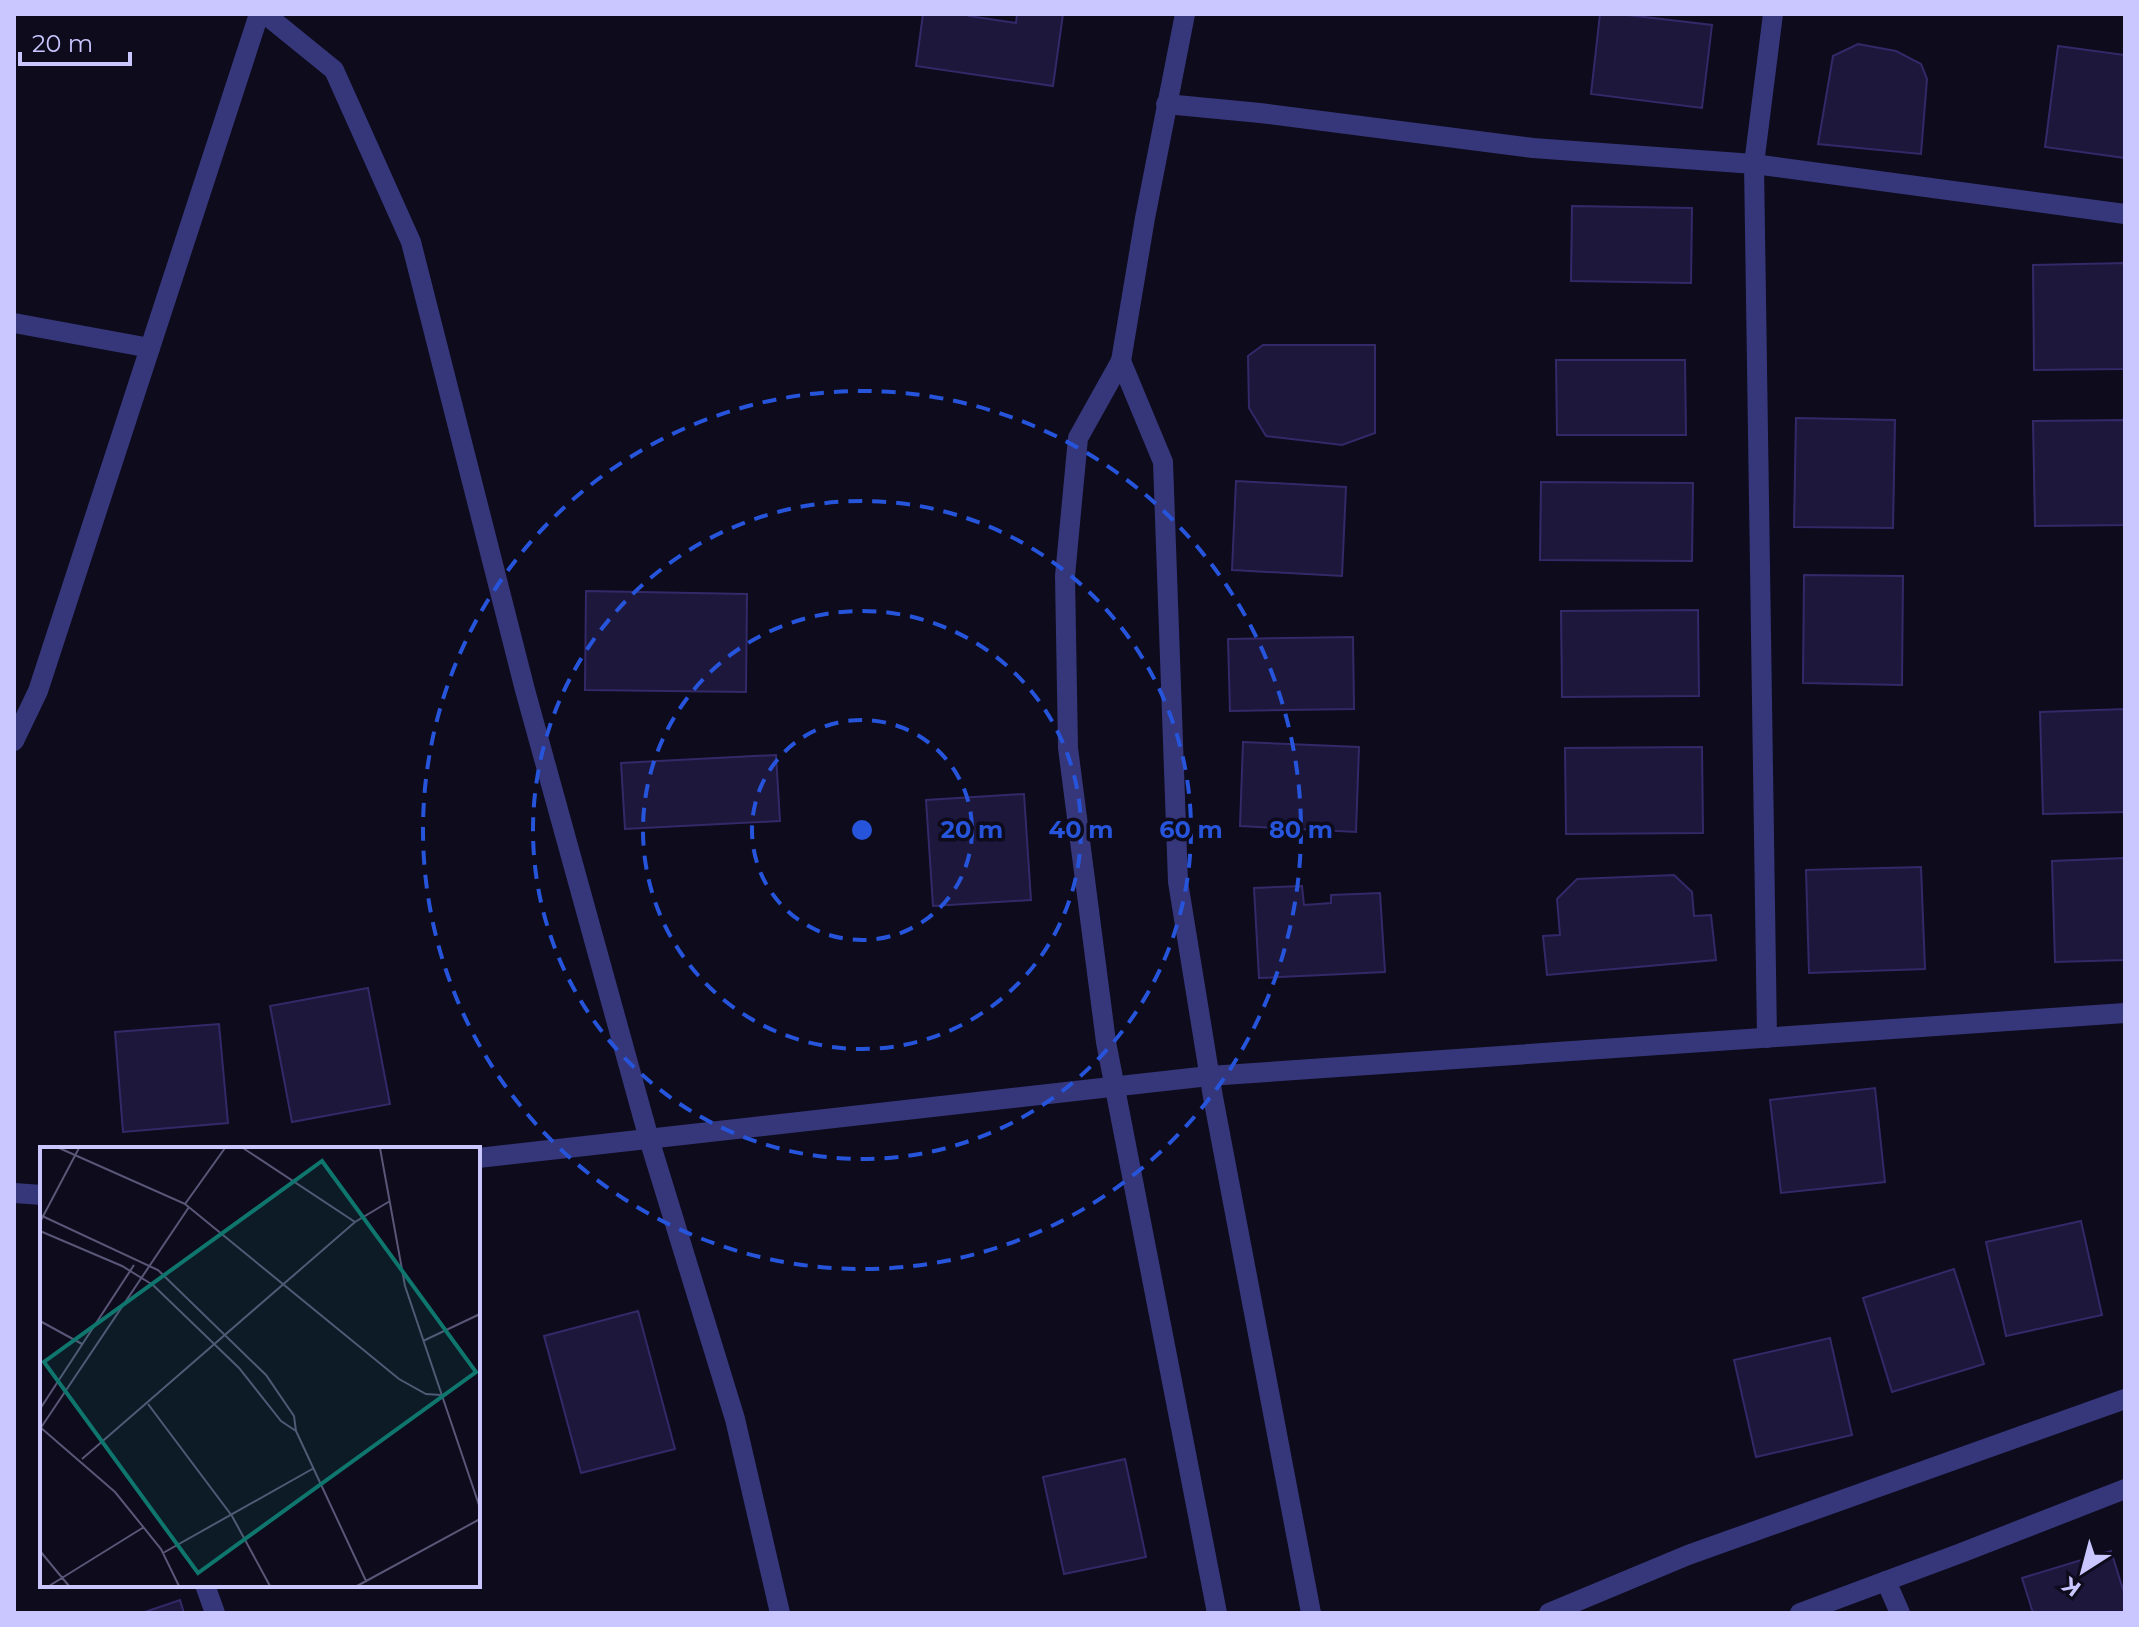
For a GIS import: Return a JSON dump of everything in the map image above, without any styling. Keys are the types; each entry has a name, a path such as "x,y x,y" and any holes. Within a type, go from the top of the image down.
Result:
{"street":[{"path":"14,741 38,691 259,14"},
{"path":"265,14 334,70 411,242 525,690 649,1139 735,1419 780,1613"},
{"path":"1185,14 1121,361 1078,438 1065,576 1068,748 1106,1042 1217,1613"},
{"path":"1767,1038 1754,164 1773,14"},
{"path":"1166,104 1533,148 1754,164 2125,214"},
{"path":"14,323 150,348"},
{"path":"1121,361 1163,462 1178,882 1209,1076 1311,1613"},
{"path":"480,1158 1209,1076 2125,1013"},
{"path":"14,1193 40,1195"},
{"path":"1549,1613 1688,1555 2125,1399"},
{"path":"1800,1613 2125,1489"},
{"path":"1886,1581 1900,1613"},
{"path":"206,1587 215,1613"}],"building":[{"path":"923,14 969,14 1016,23 1017,14 1063,14 1053,86 916,66"},
{"path":"1600,14 1712,25 1702,108 1591,94"},
{"path":"1858,44 1896,51 1921,64 1927,79 1921,154 1818,144 1833,56"},
{"path":"2058,46 2125,55 2125,158 2045,147"},
{"path":"1572,206 1692,208 1691,283 1571,281"},
{"path":"2125,263 2125,369 2034,370 2033,265"},
{"path":"1263,345 1375,345 1375,433 1342,445 1266,436 1249,408 1248,356"},
{"path":"1556,360 1685,360 1686,435 1557,435"},
{"path":"1796,418 1895,420 1893,528 1794,527"},
{"path":"2125,420 2125,525 2035,526 2033,421"},
{"path":"1236,481 1346,487 1342,576 1232,570"},
{"path":"1541,482 1693,483 1692,561 1540,560"},
{"path":"1804,575 1903,576 1902,685 1803,683"},
{"path":"586,591 747,594 746,692 585,690"},
{"path":"1698,610 1699,696 1562,697 1561,611"},
{"path":"1353,637 1354,709 1230,711 1228,639"},
{"path":"2125,709 2125,812 2043,814 2040,712"},
{"path":"1243,742 1359,747 1356,832 1240,826"},
{"path":"1702,747 1703,833 1566,834 1565,748"},
{"path":"776,755 780,821 625,829 621,763"},
{"path":"1024,794 1031,900 933,906 926,800"},
{"path":"2125,858 2125,960 2055,962 2052,861"},
{"path":"1921,867 1925,969 1809,973 1806,870"},
{"path":"1674,875 1692,892 1694,916 1711,915 1716,960 1547,975 1543,936 1560,935 1557,899 1577,879"},
{"path":"1302,886 1304,905 1331,903 1331,895 1380,893 1385,972 1259,978 1254,888"},
{"path":"368,988 390,1104 292,1122 270,1006"},
{"path":"219,1024 228,1123 123,1132 115,1032"},
{"path":"1875,1088 1885,1182 1781,1193 1770,1100"},
{"path":"2081,1221 2102,1315 2006,1336 1986,1242"},
{"path":"1954,1269 1984,1364 1892,1392 1863,1298"},
{"path":"638,1311 675,1449 581,1473 544,1336"},
{"path":"1830,1338 1852,1435 1756,1457 1734,1360"},
{"path":"1125,1459 1146,1557 1064,1574 1043,1477"},
{"path":"2111,1551 2125,1596 2125,1613 2033,1613 2022,1578"},
{"path":"180,1600 184,1613 142,1613"}]}
